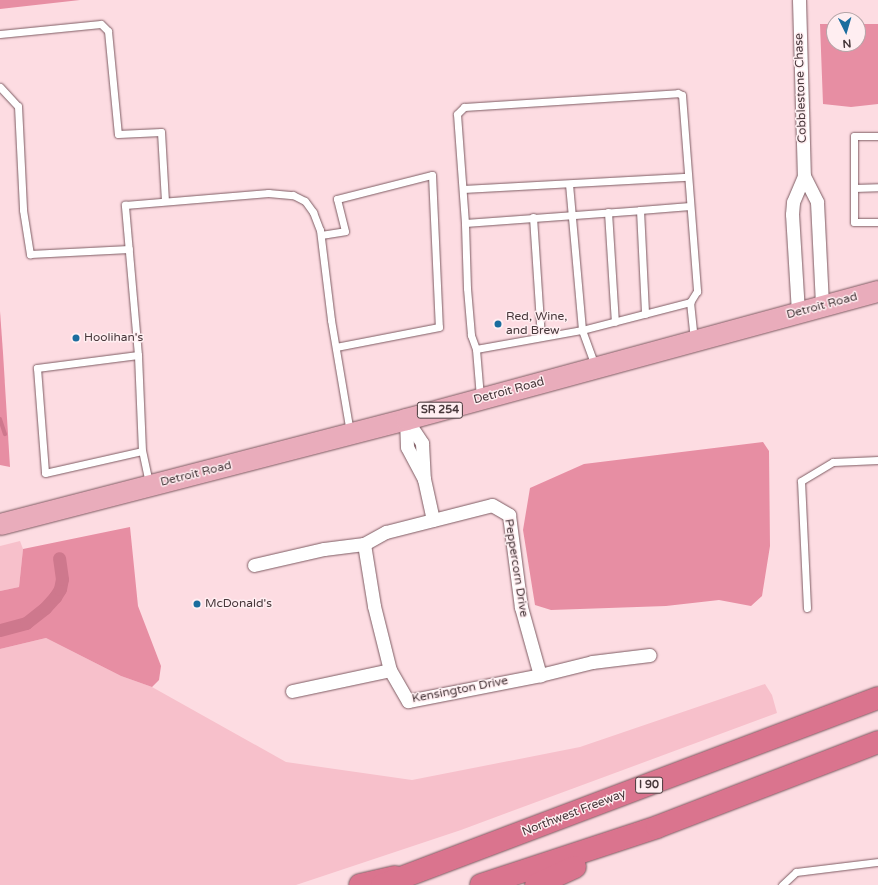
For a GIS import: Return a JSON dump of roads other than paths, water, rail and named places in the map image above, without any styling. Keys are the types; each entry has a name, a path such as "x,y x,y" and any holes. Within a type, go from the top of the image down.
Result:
{"highway":[{"name":"Northwest Freeway","path":"382,885 420,872 878,698"},
{"path":"481,885 657,827 878,742"},
{"path":"536,885 657,827"},
{"path":"360,885 420,872"}],"main road":[{"name":"Detroit Road","path":"0,524 350,434 878,290"}],"street":[{"name":"Cobblestone Chase","path":"798,312 792,214 793,202 804,176 799,0"},
{"name":"Cobblestone Chase","path":"804,176 817,202 822,306"},
{"path":"406,419 422,443 424,479 433,520"},
{"name":"Peppercorn Drive","path":"254,565 324,549 364,544 386,532 492,505 509,515 521,607 540,675"},
{"name":"Kensington Drive","path":"364,544 374,606 390,670 408,701 540,675 592,662 650,655"},
{"path":"292,692 390,670"}],"lane":[{"path":"0,34 101,24 108,31 118,134 162,132 166,202"},
{"path":"0,87 18,106 23,210 30,254 129,248"},
{"path":"480,399 476,349 471,335 467,288 465,223 457,114 464,107 678,93 682,95 697,291 690,302 695,341"},
{"path":"878,136 854,136 854,222 878,222"},
{"path":"321,235 345,231 337,199 432,175 439,327 336,347"},
{"path":"462,190 688,177"},
{"path":"569,184 582,330 596,368"},
{"path":"854,188 878,187"},
{"path":"149,486 142,451 138,355 125,205 268,193 293,195 305,201 313,212 321,235 336,347 350,434"},
{"path":"465,223 690,206"},
{"path":"640,210 645,314"},
{"path":"608,212 615,322"},
{"path":"533,217 541,337"},
{"path":"476,349 582,330 690,302"},
{"path":"138,355 37,368 45,473 142,451"},
{"path":"807,608 801,481 833,462 878,460"},
{"path":"782,885 796,872 878,862"}],"waterway":[{"path":"0,419 5,434"},
{"path":"0,630 26,623 45,608 55,597 60,589 62,579 59,558"}],"place":[{"name":"Red, Wine, and Brew","path":"498,324"},
{"name":"Hoolihan's","path":"76,338"},
{"name":"McDonald's","path":"197,604"}]}
